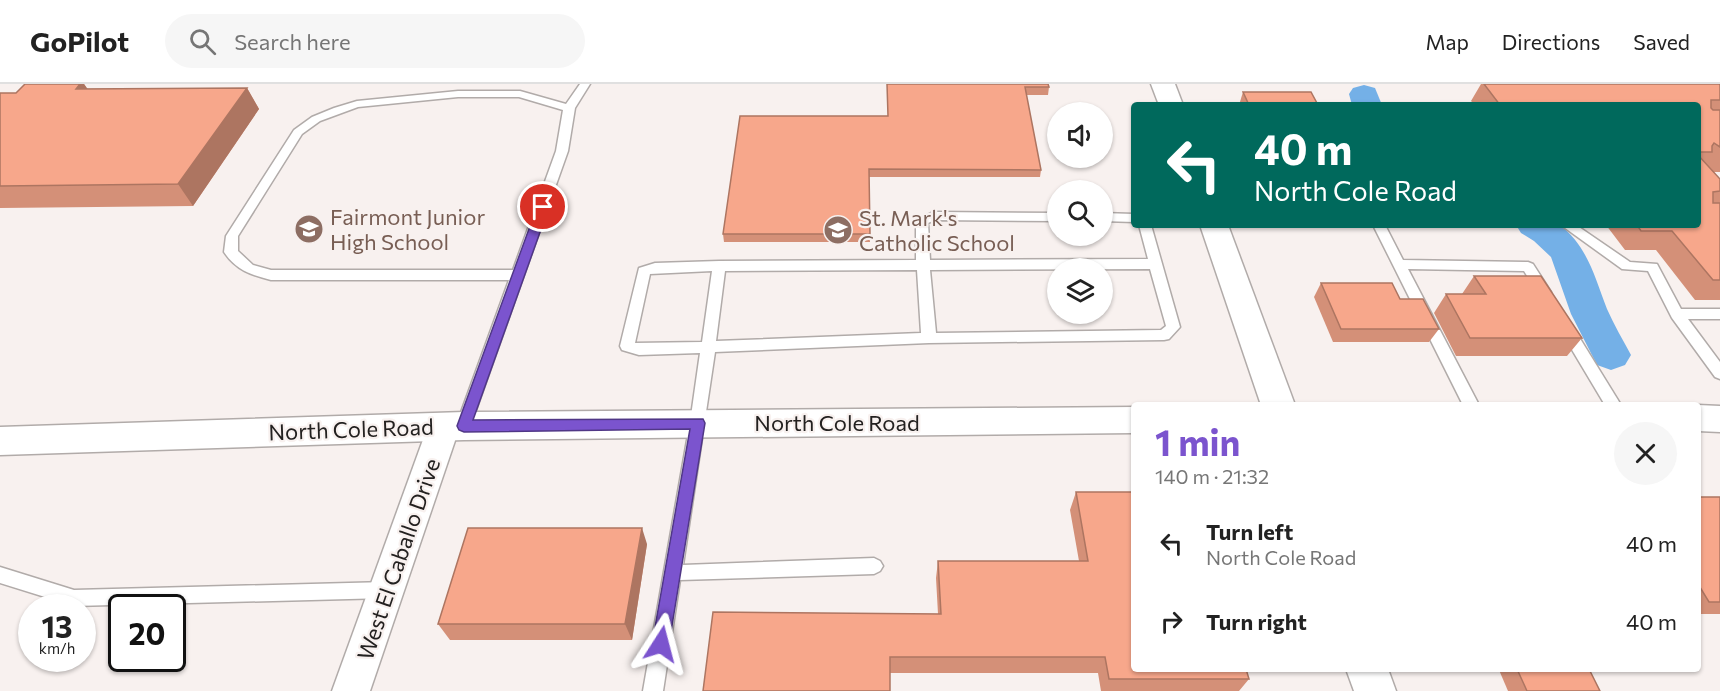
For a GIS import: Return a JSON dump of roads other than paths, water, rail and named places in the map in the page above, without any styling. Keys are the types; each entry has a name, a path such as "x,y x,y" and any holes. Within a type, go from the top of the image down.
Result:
{"main road":[{"path":"1163,84 1170,102"},
{"path":"1215,228 1277,402"},
{"path":"1701,418 1720,419"},
{"name":"North Cole Road","path":"0,441 454,426 1131,420"},
{"path":"1368,672 1375,691"}],"street":[{"name":"West El Caballo Drive","path":"351,691 387,590 454,426"}],"lane":[{"path":"454,426 519,275 562,151 569,108 585,84"},
{"path":"519,275 271,275 249,270 237,261 231,252 232,236 298,132 316,119 338,110 357,104 458,94 520,94 569,108"},
{"path":"929,338 922,221 933,216 1047,217"},
{"path":"1113,217 1131,218"},
{"path":"1145,228 1173,327 1164,335 929,338 639,350 627,346 644,272 655,268 1155,264"},
{"path":"1381,228 1469,402"},
{"path":"1571,228 1627,266 1652,267 1677,314 1720,373"},
{"path":"1399,264 1528,267 1611,402"},
{"path":"653,691 698,423 706,347 719,266"},
{"path":"1677,314 1720,314"},
{"path":"672,573 874,566"},
{"path":"0,575 74,598 387,590"}],"waterway":[{"path":"1364,94 1366,102"},
{"path":"1538,228 1557,241 1571,260 1590,314 1611,355"}],"place":[{"name":"Fairmont Junior High School","path":"309,229"},
{"name":"St. Mark's Catholic School","path":"838,230"}]}
